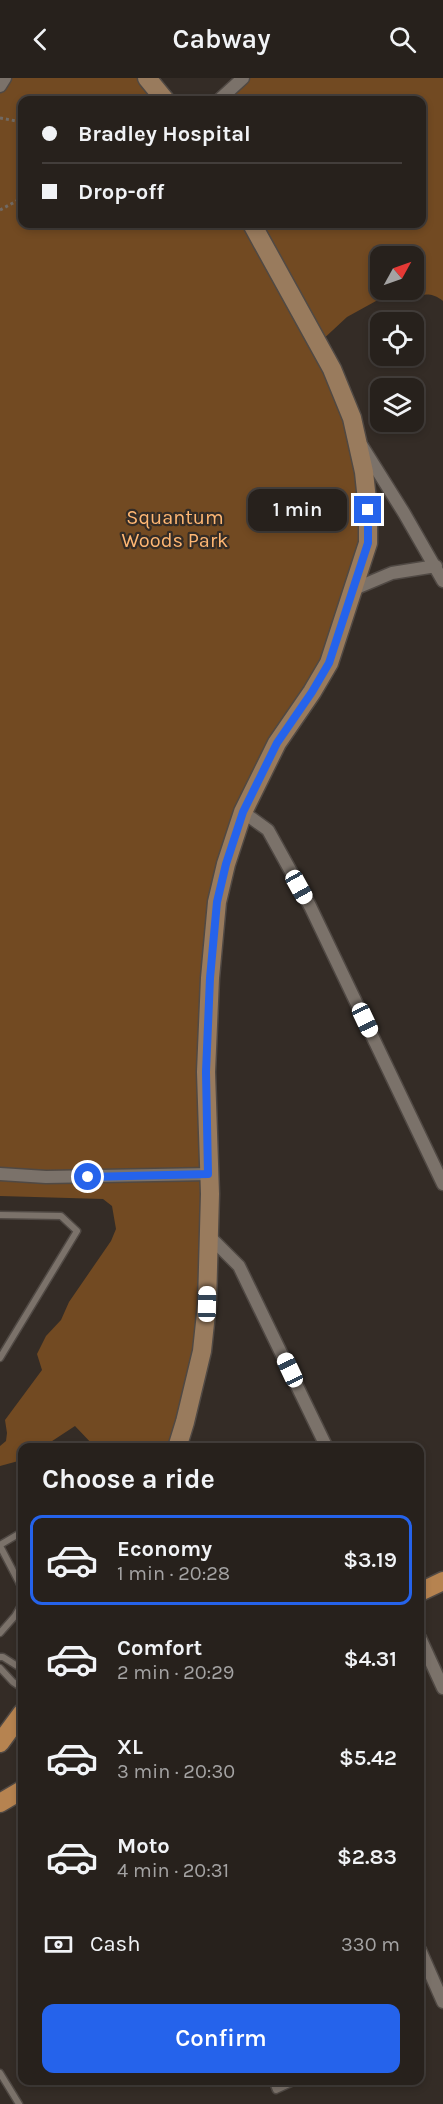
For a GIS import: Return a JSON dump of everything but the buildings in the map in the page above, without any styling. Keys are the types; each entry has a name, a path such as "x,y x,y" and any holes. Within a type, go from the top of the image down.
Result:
{"main road":[{"path":"147,78 162,96"},
{"path":"178,1443 202,1351 207,1304 206,1072 210,978 216,913 226,864 243,812 277,743 329,663 368,543 368,510 358,440 352,418 332,369 254,228"},
{"path":"424,1590 443,1581"},
{"path":"0,1743 18,1718"},
{"path":"0,1803 18,1792"}],"street":[{"path":"0,86 5,78"},
{"path":"223,96 243,78"},
{"path":"358,440 443,581"},
{"path":"354,589 392,573 436,566"},
{"path":"243,812 268,830 310,906 443,1184"},
{"path":"0,1174 46,1177 208,1174"},
{"path":"208,1235 239,1266 325,1443"},
{"path":"424,1647 443,1688"},
{"path":"424,1959 443,2002"}],"lane":[{"path":"0,1215 61,1216 77,1231 0,1358"},
{"path":"18,1534 0,1545 18,1580"},
{"path":"0,1633 18,1611"},
{"path":"0,1657 18,1666"},
{"path":"0,1668 18,1686"},
{"path":"0,2073 19,2104"},
{"path":"274,2085 276,2090 286,2085"}],"path":[{"path":"0,118 18,121"},
{"path":"0,210 18,200"}],"green space":[{"name":"Squantum Woods Park","path":"0,78 149,78 165,96 18,96 18,228 426,228 426,96 222,96 242,78 443,78 443,301 433,296 424,295 424,246 370,246 370,300 379,300 347,317 319,343 366,478 353,607 277,741 216,908 208,1281 179,1443 91,1443 75,1426 49,1443 18,1443 18,1461 0,1466 0,1446 6,1441 7,1433 5,1420 42,1370 37,1354 46,1336 61,1320 69,1302 111,1241 116,1229 112,1206 103,1199 0,1196"}],"route":[{"path":"88,1177 208,1174 206,1072 210,978 217,902 226,864 243,812 277,743 329,663 368,543 368,510"}]}
